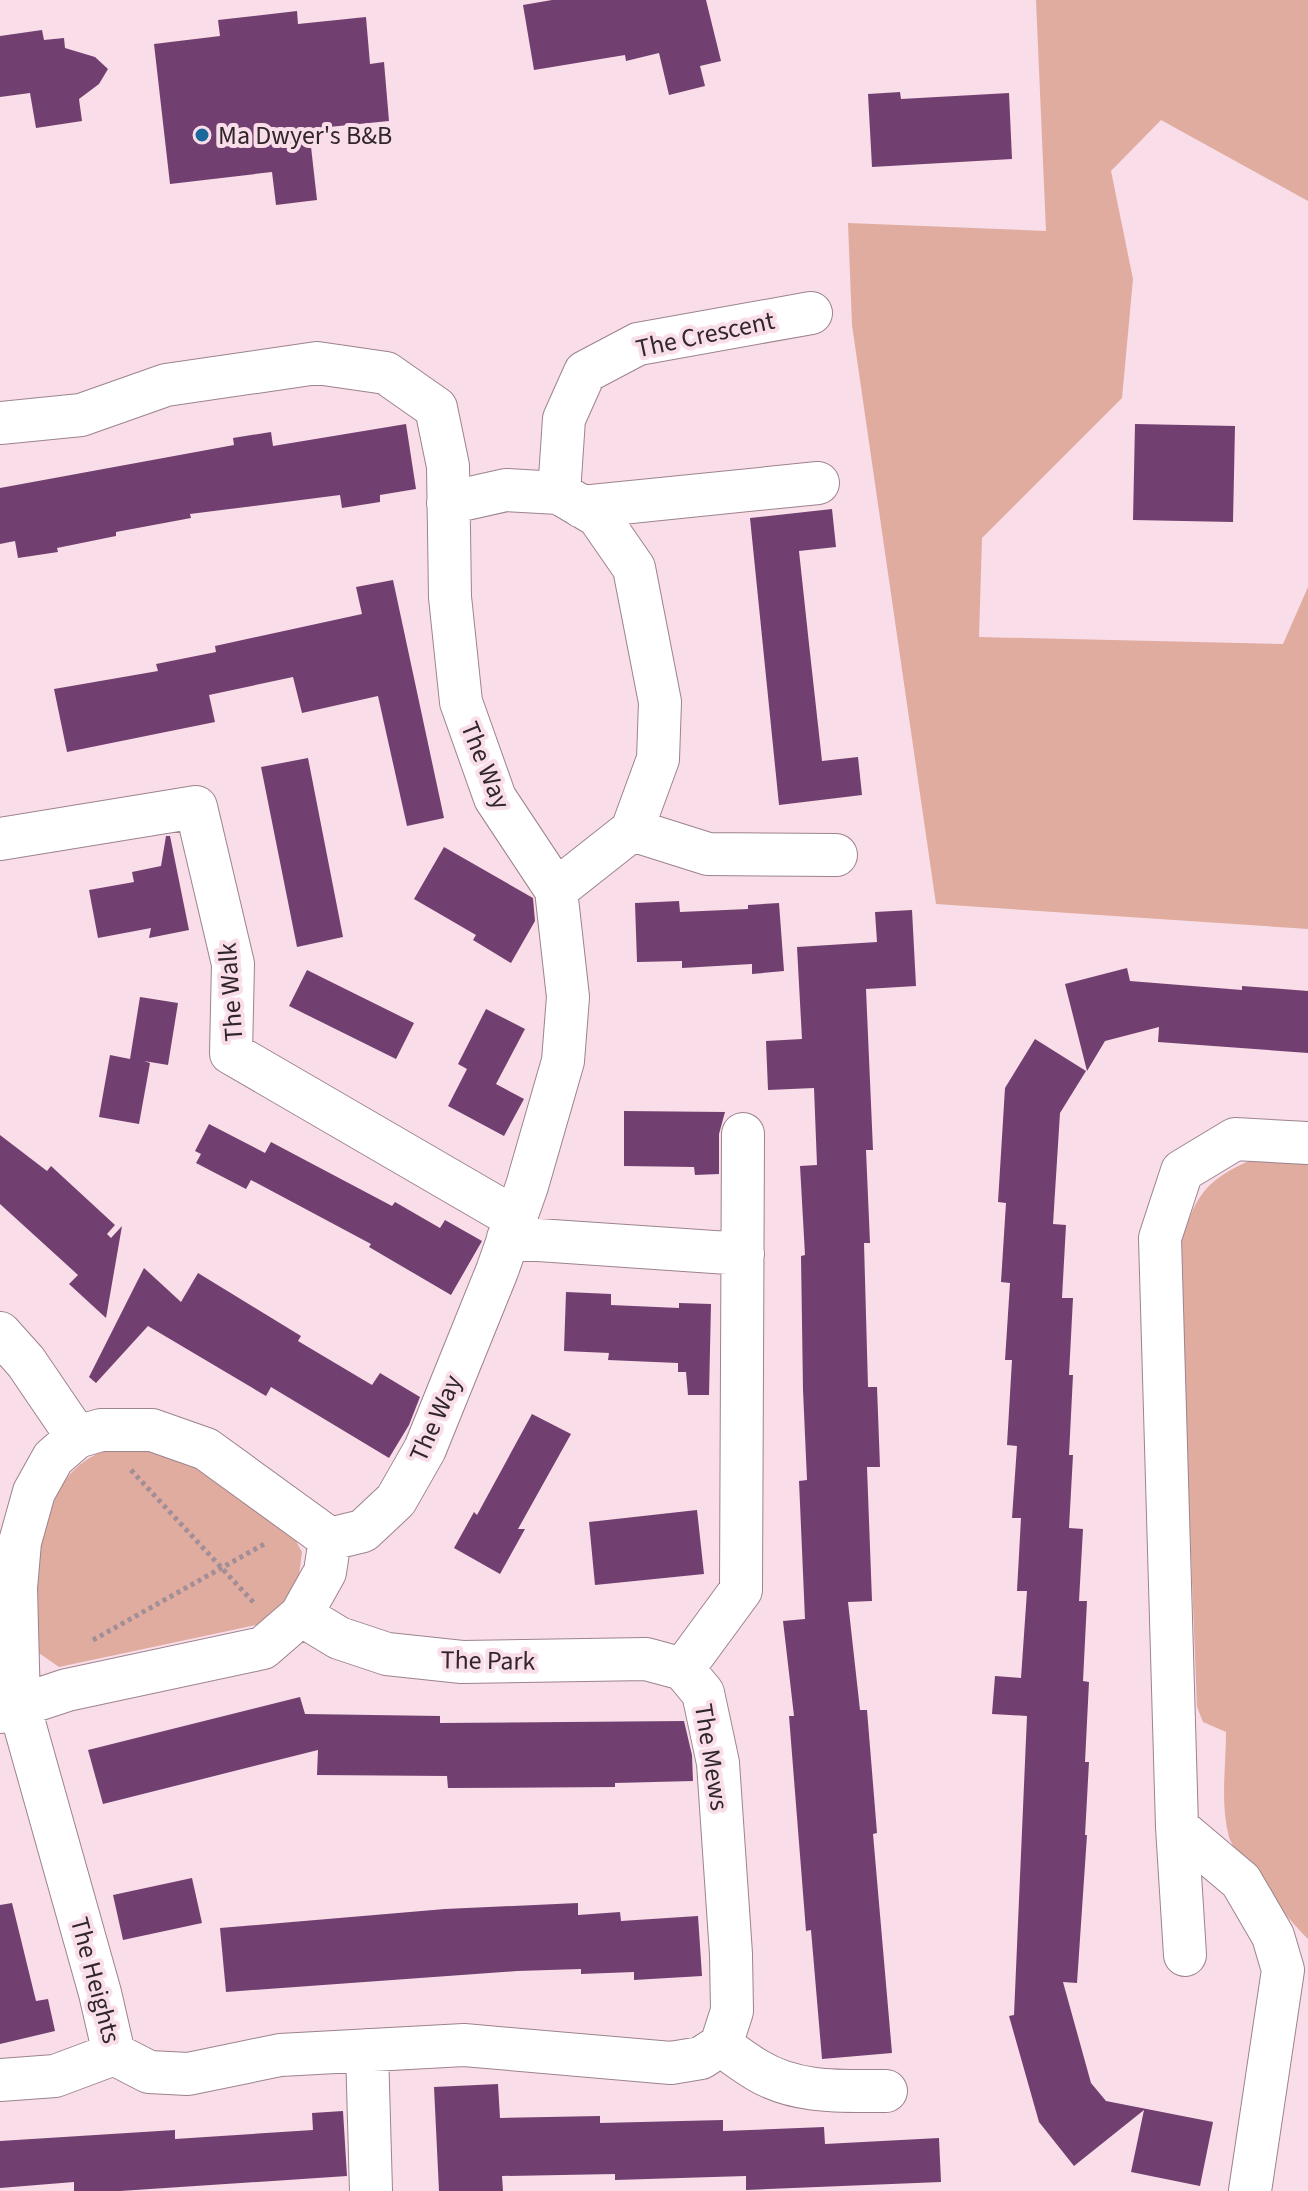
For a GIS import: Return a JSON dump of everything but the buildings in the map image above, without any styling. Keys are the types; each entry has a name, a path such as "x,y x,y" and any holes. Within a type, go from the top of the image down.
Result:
{"street":[{"name":"The Crescent","path":"571,500 564,419 585,372 638,344 811,313"},
{"name":"The Way","path":"0,423 81,415 166,385 317,363 386,373 436,408 448,466 450,597 461,702 495,798 556,890 568,997 563,1061 512,1228 425,1449 396,1500 363,1531 318,1530"},
{"path":"448,503 506,490 571,500 818,483"},
{"path":"556,890 632,830 658,759 660,702 634,568 598,516 571,500"},
{"name":"The Walk","path":"0,839 196,807 233,964 231,1053 512,1228"},
{"path":"632,830 708,854 836,855"},
{"name":"The Mews","path":"721,2045 732,2011 718,1763 703,1693 683,1669 741,1590 743,1134"},
{"path":"1185,1955 1177,1827 1160,1238 1182,1171 1235,1139 1308,1143"},
{"path":"512,1228 743,1254"},
{"path":"0,1333 86,1434"},
{"path":"152,1430 206,1449 318,1530 325,1572 292,1624 263,1648 67,1690 9,1708 20,1542 34,1492 53,1458 86,1434 152,1430"},
{"name":"The Park","path":"292,1624 387,1654 462,1662 646,1659 683,1669"},
{"name":"The Heights","path":"9,1708 100,1993 114,2054 149,2072 188,2074 280,2055 464,2045 671,2063 701,2058 721,2045"},
{"path":"1177,1827 1241,1881 1273,1936 1283,1970 1250,2191"},
{"path":"721,2045 760,2072 791,2085 821,2090 886,2091"},
{"path":"367,2050 371,2191"},
{"path":"0,2080 55,2076 114,2054"}],"path":[{"path":"86,1434 222,1568 292,1624"},
{"path":"86,1644 222,1568 318,1530"}],"shaded area":[{"path":"1036,0 1308,0 1308,201 1161,120 1111,171 1133,279 1122,398 982,538 979,637 1283,644 1308,587 1308,929 936,904 852,325 848,223 1046,231"},
{"path":"1249,1161 1308,1164 1308,1939 1264,1889 1233,1846 1225,1811 1226,1732 1203,1722 1197,1707 1179,1249 1195,1205 1202,1195 1220,1177"},
{"path":"122,1445 148,1445 196,1462 277,1521 302,1552 298,1583 287,1601 261,1624 59,1667 36,1651 38,1572 47,1517 57,1493 72,1472 96,1454"}],"place":[{"name":"Ma Dwyer's B&B","path":"202,135"}]}
